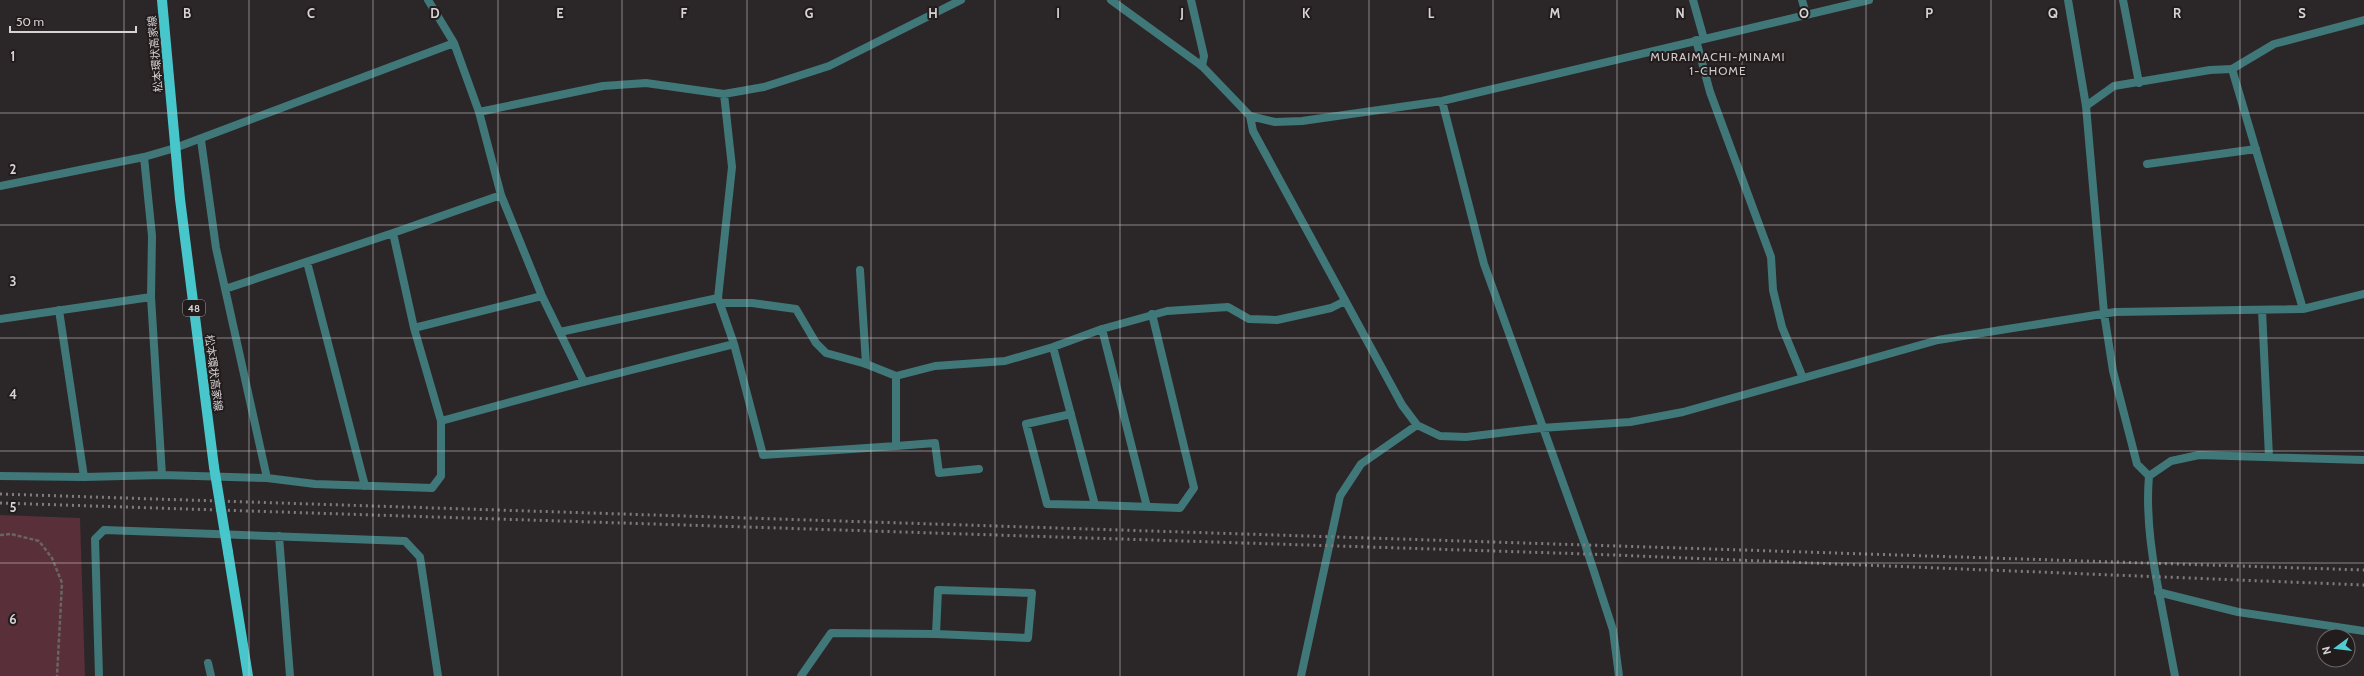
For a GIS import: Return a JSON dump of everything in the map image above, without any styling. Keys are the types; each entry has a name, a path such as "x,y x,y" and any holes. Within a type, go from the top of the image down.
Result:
{"main road":[{"name":"松本環状高家線","path":"162,0 175,148 214,467 248,676"}],"street":[{"path":"428,0 454,44 479,112 501,196 542,296 584,382"},
{"path":"479,112 603,86 646,83 724,94 764,87 829,66 961,0"},
{"path":"1111,0 1202,66 1250,116 1254,131 1402,405 1417,425 1440,436 1466,437 1541,428 1630,422 1683,412 1938,340 2104,313 2304,309 2364,294"},
{"path":"1190,0 1204,56 1202,66"},
{"path":"1693,0 1710,92 1770,257 1773,290 1782,327 1804,378"},
{"path":"1802,0 1806,14"},
{"path":"1250,116 1275,122 1302,121 1442,101 1869,0"},
{"path":"2068,0 2086,106 2104,313 2113,370 2137,464 2149,476"},
{"path":"2123,0 2139,83"},
{"path":"2086,106 2114,86 2210,70 2232,69 2274,44 2364,20"},
{"path":"0,186 144,157 175,148 200,140 454,44"},
{"path":"2232,69 2304,309"},
{"path":"724,94 732,167 719,301 734,344 763,455 935,443 939,472 979,468"},
{"path":"1442,101 1484,264 1541,428 1585,544 1613,630 1618,676"},
{"path":"200,140 216,248 267,478"},
{"path":"2147,164 2256,149"},
{"path":"144,157 152,236 151,297 162,475"},
{"path":"225,289 501,196"},
{"path":"0,476 84,477 162,475 267,478 315,484 432,488 441,476 441,421 414,328 393,233"},
{"path":"307,262 365,486"},
{"path":"860,270 866,364"},
{"path":"414,328 542,296"},
{"path":"0,319 151,297"},
{"path":"560,332 719,301 752,303 796,309 816,343 826,353 866,364 896,376 935,366 1005,361 1053,347 1102,329 1152,314 1228,307 1249,319 1277,320 1331,308 1345,301"},
{"path":"59,310 84,477"},
{"path":"2262,310 2269,457"},
{"path":"1071,414 1026,424 1047,504 1180,508 1194,488 1152,314"},
{"path":"1102,329 1147,507"},
{"path":"441,421 584,382 734,344"},
{"path":"1053,347 1095,505"},
{"path":"896,376 896,446"},
{"path":"1301,676 1340,496 1361,464 1417,425"},
{"path":"2149,476 2171,461 2199,455 2364,460"},
{"path":"2149,476 2147,497 2149,527 2158,592 2175,676"},
{"path":"99,676 95,539 104,530 405,541 420,557 438,676"},
{"path":"279,536 290,676"},
{"path":"801,676 831,633 936,634 1028,638 1032,593 938,590 936,634"},
{"path":"2158,592 2238,612 2364,631"},
{"path":"208,663 211,676"}],"path":[{"path":"0,535 11,534 39,541 52,558 62,583 57,676"}],"shaded area":[{"path":"0,515 80,518 85,676 0,676"}],"railway":[{"path":"0,494 2364,570"},
{"path":"0,503 1587,554 2364,585"}],"district":[{"name":"MURAIMACHI-MINAMI 1-CHOME","path":"1718,64"}]}
